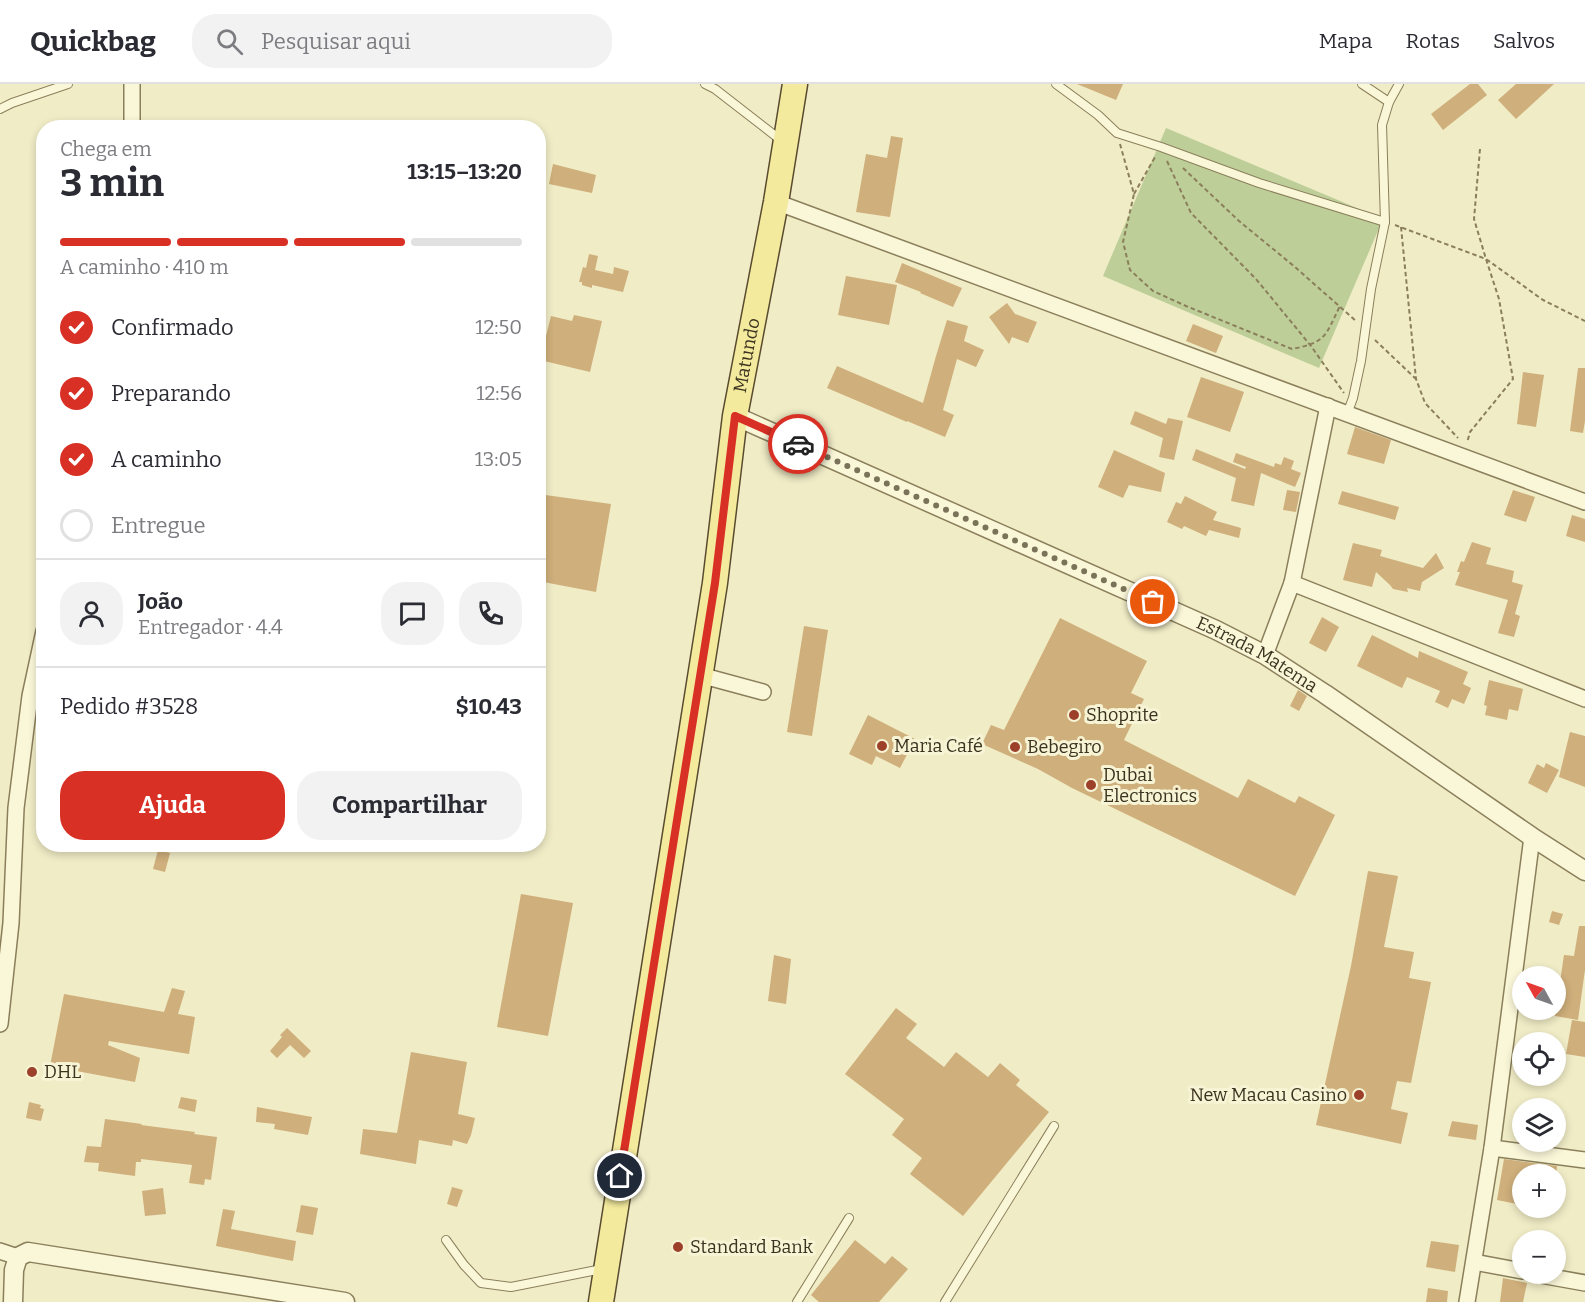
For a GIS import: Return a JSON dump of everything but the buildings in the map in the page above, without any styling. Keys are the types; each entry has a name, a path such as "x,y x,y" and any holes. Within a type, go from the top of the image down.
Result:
{"main road":[{"name":"Matundo","path":"601,1302 715,583 735,416 777,202 795,84"}],"street":[{"path":"132,84 132,120"},
{"path":"777,202 1328,406 1350,408 1466,452 1585,502"},
{"path":"1265,655 1292,584 1328,406"},
{"name":"Estrada Matema","path":"735,416 1216,630 1265,655 1585,871"},
{"path":"1292,584 1585,699"},
{"path":"0,1024 11,923 16,808 30,696 36,668"},
{"path":"700,675 763,692"},
{"path":"1467,1302 1492,1148 1532,837"},
{"path":"1492,1148 1585,1160"},
{"path":"0,1251 18,1257 28,1252 345,1302"},
{"path":"13,1302 18,1257"},
{"path":"1474,1262 1512,1269"},
{"path":"1566,1280 1585,1283"}],"lane":[{"path":"0,109 68,84"},
{"path":"705,84 715,89 786,143"},
{"path":"1056,84 1098,115 1117,133 1259,183 1385,222"},
{"path":"1362,84 1389,102"},
{"path":"1350,408 1361,360 1371,289 1385,222 1382,125 1389,102 1399,84"},
{"path":"945,1302 1054,1126"},
{"path":"797,1302 849,1218"},
{"path":"446,1240 464,1265 481,1283 510,1287 606,1268"}],"path":[{"path":"1117,133 1134,194"},
{"path":"1161,147 1134,194 1123,242 1130,270 1153,291 1292,349 1311,345 1325,337 1340,306"},
{"path":"1161,147 1239,221 1340,306 1416,380"},
{"path":"1161,147 1191,213 1256,279 1311,345 1350,408"},
{"path":"1466,452 1470,432 1514,379 1499,299 1474,219 1480,149"},
{"path":"1385,222 1486,259 1543,300 1585,321"},
{"path":"1401,227 1416,380 1425,403 1466,452"}],"green space":[{"path":"1166,128 1383,219 1319,368 1103,276"}],"way so far":[{"path":"798,444 1153,602"}],"place":[{"name":"Shoprite","path":"1074,715"},
{"name":"Maria Café","path":"882,746"},
{"name":"Bebegiro","path":"1015,747"},
{"name":"Dubai Electronics","path":"1091,785"},
{"name":"DHL","path":"32,1072"},
{"name":"New Macau Casino","path":"1359,1095"},
{"name":"Standard Bank","path":"678,1247"}],"route":[{"path":"620,1176 715,583 735,416 798,444"}]}
